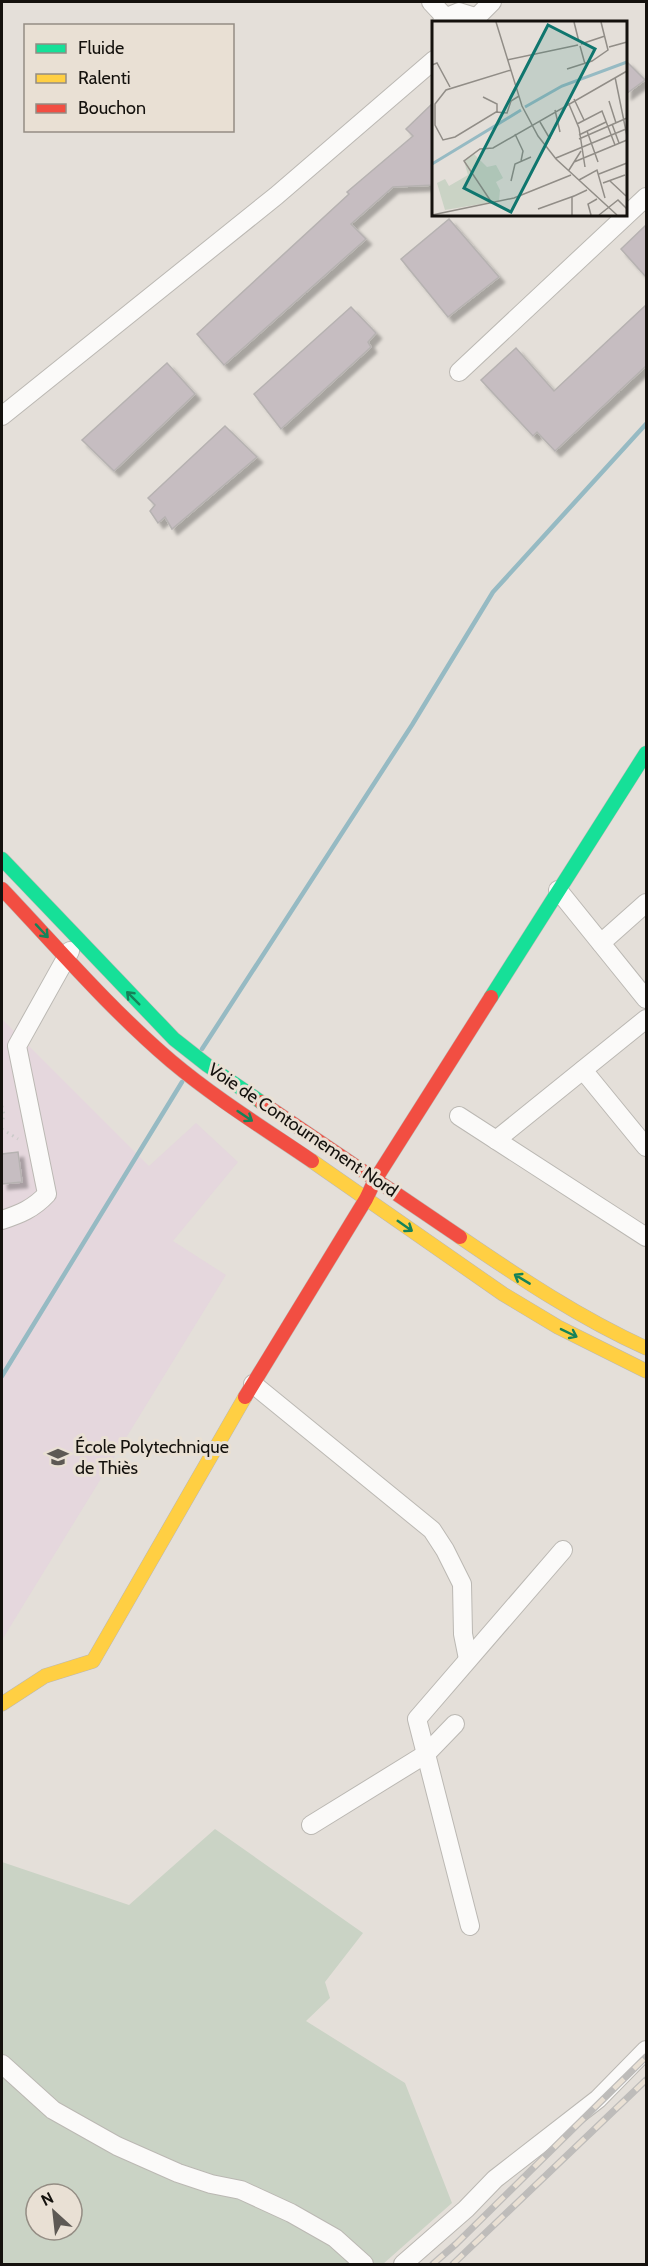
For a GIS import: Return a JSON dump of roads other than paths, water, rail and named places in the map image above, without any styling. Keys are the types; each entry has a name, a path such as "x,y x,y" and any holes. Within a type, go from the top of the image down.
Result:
{"main road":[{"path":"2,1704 45,1676 93,1661 253,1384 366,1199 375,1180 646,753"},
{"name":"Voie de Contournement Nord","path":"2,859 174,1039 207,1065 515,1275 607,1330 646,1348"},
{"name":"Voie de Contournement Nord","path":"2,889 110,1005 163,1056 197,1082 503,1294 558,1328 646,1371"}],"street":[{"path":"431,2 444,20 459,12 466,13 476,21 492,2"},
{"path":"2,416 276,196 432,62"},
{"path":"627,211 646,196"},
{"path":"459,372 619,218"},
{"path":"558,890 646,999"},
{"path":"601,943 646,903"},
{"path":"2,1220 23,1214 37,1205 47,1194 17,1046 65,956 78,940"},
{"path":"496,1140 646,1019"},
{"path":"583,1070 646,1147"},
{"path":"459,1116 646,1237"},
{"path":"253,1384 432,1530 462,1584 463,1634 468,1659"},
{"path":"470,1926 417,1719 563,1550"},
{"path":"310,1825 426,1754 456,1724"},
{"path":"403,2265 466,2209 495,2179 598,2099 646,2049"},
{"path":"2,2064 53,2110 117,2146 178,2173 211,2184 241,2190 291,2213 335,2238 364,2265"}],"waterway":[{"path":"202,1049 412,725 493,592 646,424"},
{"path":"2,1376 182,1082"}],"railway":[{"path":"433,2264 646,2057"},
{"path":"453,2264 646,2080"}],"place":[{"name":"École Polytechnique de Thiès","path":"58,1457"}]}
